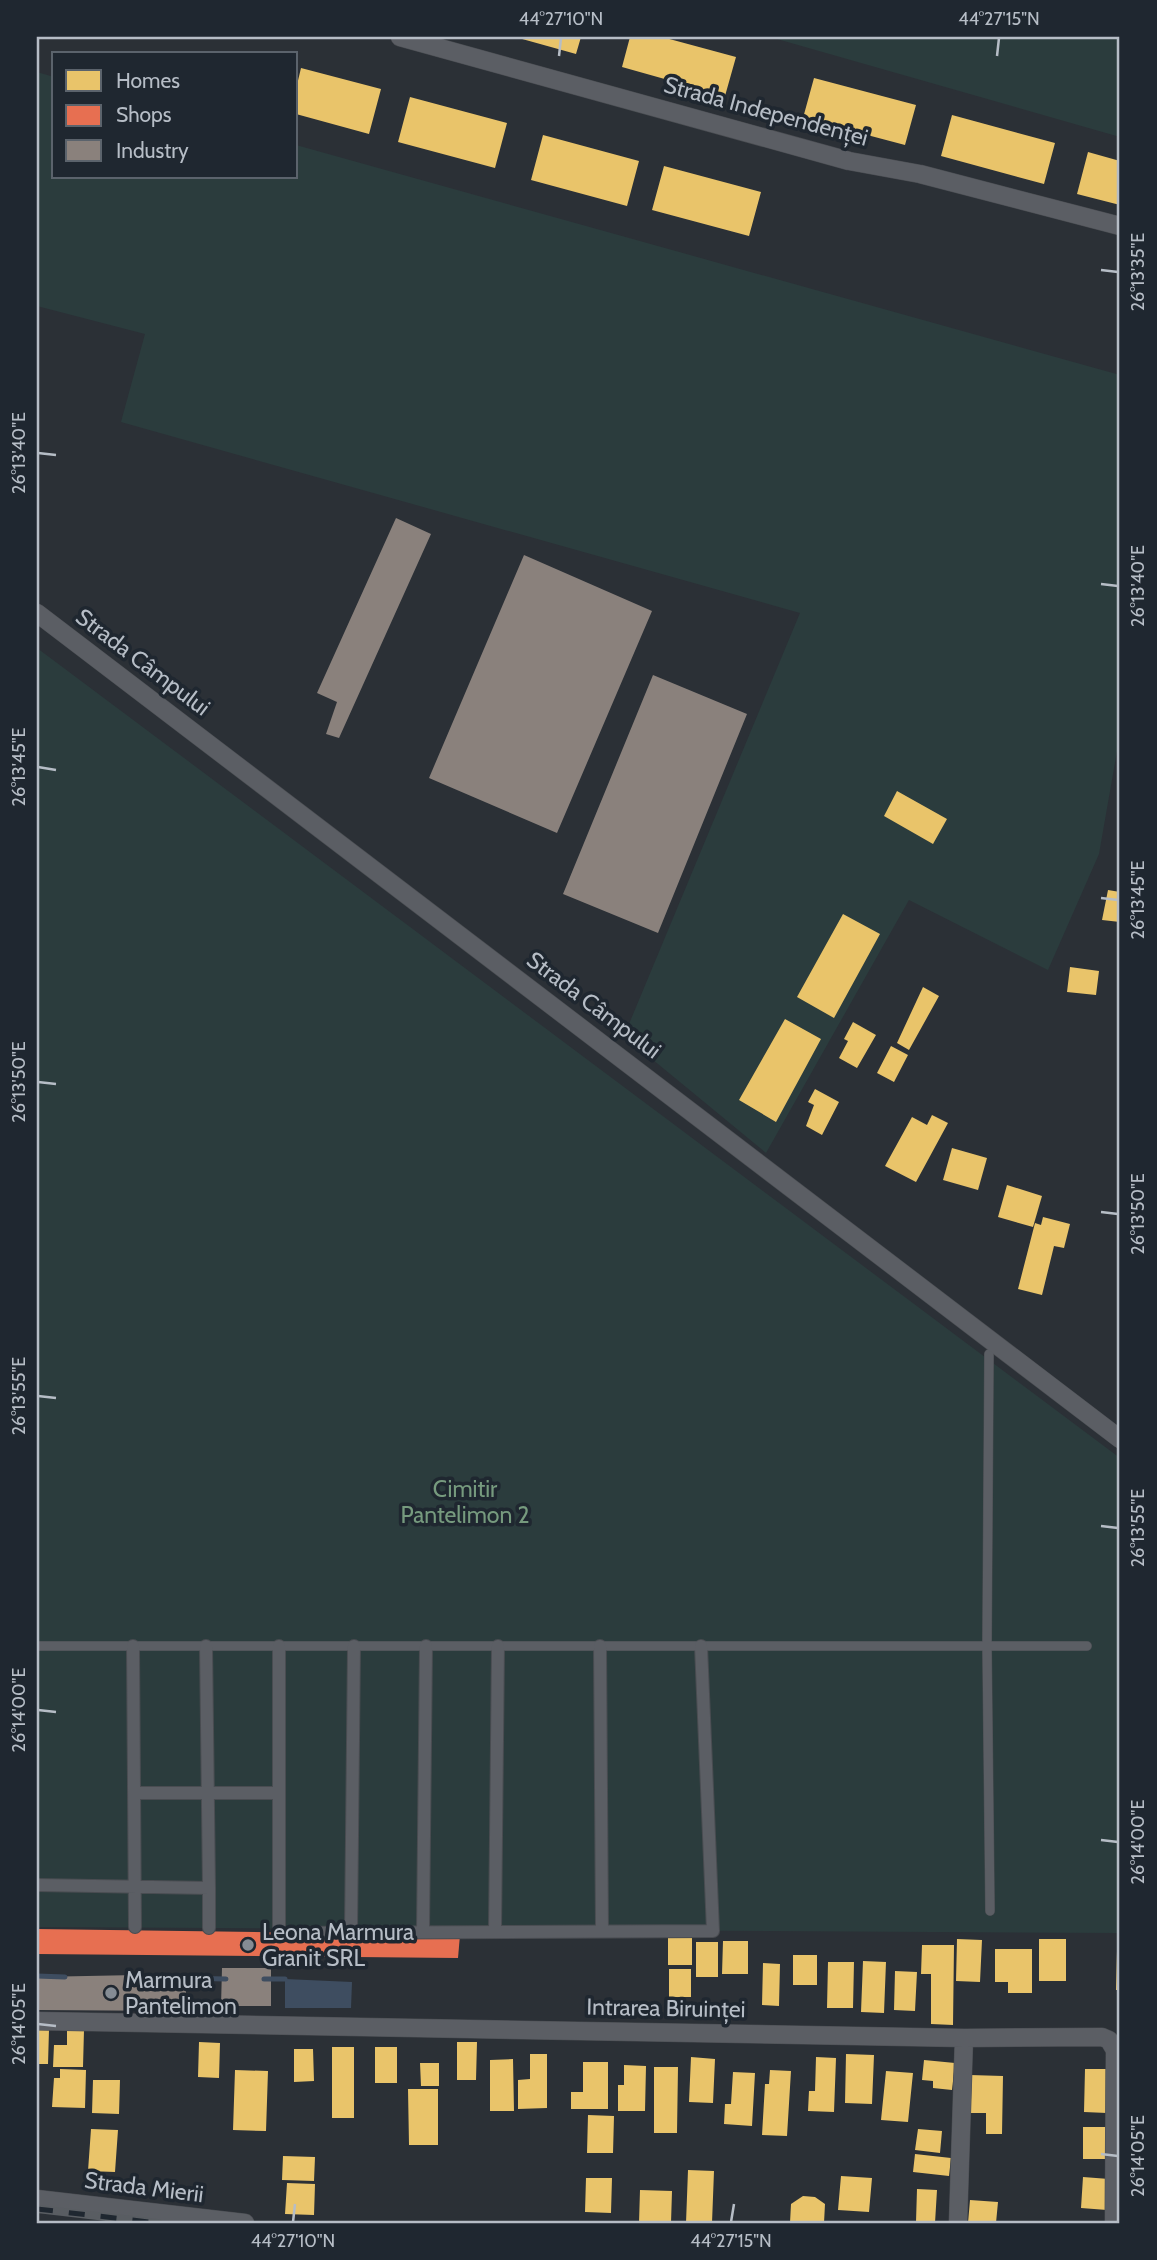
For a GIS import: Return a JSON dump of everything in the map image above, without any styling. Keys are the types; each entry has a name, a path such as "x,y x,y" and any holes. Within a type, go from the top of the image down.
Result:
{"street":[{"name":"Strada Independenței","path":"400,37 849,161 920,174 1120,226"},
{"name":"Strada Câmpului","path":"37,613 1120,1439"},
{"path":"133,1646 135,1927"},
{"path":"206,1646 209,1928"},
{"path":"279,1646 279,1933 713,1931 701,1646"},
{"path":"351,1932 354,1646"},
{"path":"423,1932 425,1646"},
{"path":"495,1931 498,1646"},
{"path":"600,1646 602,1931"},
{"path":"135,1793 279,1793"},
{"path":"37,1885 209,1888"},
{"name":"Intrarea Biruinței","path":"37,2021 964,2038 1102,2038 1114,2044 1114,2223"},
{"path":"958,2223 964,2038"},
{"name":"Strada Mierii","path":"37,2199 245,2223"}],"lane":[{"path":"989,1354 987,1646 990,1911"},
{"path":"37,1646 1087,1646"}],"green space":[{"path":"770,37 1120,37 1120,137"},
{"path":"37,72 52,76 52,178 298,178 298,146 1120,375 1120,734 1099,854 1048,970 909,900 766,1153 624,1036 800,613 121,422 145,334 37,306"},
{"name":"Cimitir Pantelimon 2","path":"37,648 1120,1458 1120,1933 37,1927"}],"water":[{"path":"285,1979 352,1982 351,2008 285,2008"}],"building: Homes":[{"path":"515,37 581,37 576,54"},
{"path":"630,37 662,37 736,57 725,96 622,67"},
{"path":"301,68 381,89 369,134 298,115 298,81"},
{"path":"814,78 916,105 905,145 803,118"},
{"path":"410,97 507,123 495,168 398,142"},
{"path":"952,115 1055,143 1044,184 941,156"},
{"path":"543,135 639,161 627,206 531,180"},
{"path":"1088,152 1120,161 1120,205 1077,194"},
{"path":"664,166 761,192 749,236 652,210"},
{"path":"897,791 947,819 933,844 884,816"},
{"path":"1108,890 1120,892 1120,922 1102,920"},
{"path":"843,914 880,934 834,1018 797,997"},
{"path":"1070,967 1099,971 1096,995 1067,992"},
{"path":"923,987 939,996 909,1050 897,1043"},
{"path":"785,1019 821,1039 776,1122 739,1100"},
{"path":"853,1022 876,1035 857,1068 839,1058 848,1041 844,1039"},
{"path":"891,1046 908,1055 894,1082 877,1073"},
{"path":"815,1089 839,1102 822,1135 806,1126 814,1105 808,1102"},
{"path":"932,1115 948,1123 916,1182 885,1166 912,1117 927,1125"},
{"path":"952,1148 987,1158 978,1190 943,1180"},
{"path":"1007,1185 1042,1196 1033,1227 998,1217"},
{"path":"1043,1217 1070,1224 1064,1248 1054,1246 1042,1295 1018,1289 1035,1223 1041,1225"},
{"path":"668,1936 692,1936 692,1965 668,1965"},
{"path":"957,1939 982,1940 980,1982 956,1981"},
{"path":"1039,1939 1066,1939 1066,1981 1039,1981"},
{"path":"723,1941 748,1941 748,1974 722,1974"},
{"path":"696,1942 718,1942 718,1977 696,1977"},
{"path":"922,1945 954,1945 953,2025 931,2024 931,1974 921,1974"},
{"path":"995,1949 1032,1949 1032,1993 1008,1993 1008,1982 995,1982"},
{"path":"1117,1951 1120,1951 1120,1990 1116,1990"},
{"path":"793,1955 817,1955 817,1985 793,1985"},
{"path":"863,1961 886,1962 884,2013 861,2012"},
{"path":"828,1962 854,1962 853,2008 827,2008"},
{"path":"763,1963 780,1964 779,2006 762,2005"},
{"path":"669,1969 691,1969 691,1997 669,1997"},
{"path":"895,1971 917,1972 915,2011 894,2010"},
{"path":"37,2029 49,2030 48,2064 37,2064"},
{"path":"67,2029 84,2030 83,2067 53,2067 54,2045 67,2045"},
{"path":"199,2042 220,2043 219,2078 198,2077"},
{"path":"457,2042 477,2042 476,2080 457,2080"},
{"path":"332,2047 354,2047 354,2118 332,2118"},
{"path":"375,2047 397,2047 397,2083 375,2083"},
{"path":"294,2049 313,2049 314,2081 294,2082"},
{"path":"530,2054 547,2054 547,2108 518,2109 518,2080 530,2079"},
{"path":"846,2054 874,2055 872,2104 845,2103"},
{"path":"691,2057 715,2059 713,2103 689,2102"},
{"path":"816,2057 836,2058 834,2112 808,2111 809,2091 815,2091"},
{"path":"513,2059 514,2111 490,2111 490,2060"},
{"path":"924,2060 955,2063 952,2090 933,2088 933,2081 922,2080"},
{"path":"583,2062 608,2062 608,2109 571,2109 571,2092 583,2092"},
{"path":"420,2063 439,2063 439,2086 421,2086"},
{"path":"624,2065 646,2066 645,2111 618,2111 618,2085 624,2085"},
{"path":"654,2067 678,2067 677,2133 654,2133"},
{"path":"60,2069 86,2070 85,2108 52,2107 54,2078 60,2078"},
{"path":"1085,2069 1108,2069 1107,2113 1084,2112"},
{"path":"235,2070 268,2071 266,2131 233,2130"},
{"path":"770,2070 791,2071 787,2136 762,2135 765,2084 769,2084"},
{"path":"886,2071 913,2073 908,2122 881,2120"},
{"path":"733,2072 755,2073 752,2126 724,2124 725,2104 731,2104"},
{"path":"970,2075 1003,2076 1002,2134 986,2134 986,2113 969,2113"},
{"path":"93,2080 120,2080 119,2114 92,2113"},
{"path":"408,2089 438,2089 438,2145 409,2145"},
{"path":"588,2115 614,2116 613,2153 587,2153"},
{"path":"1083,2127 1109,2127 1109,2159 1083,2159"},
{"path":"91,2129 118,2130 115,2172 88,2171"},
{"path":"918,2129 942,2131 940,2153 915,2150"},
{"path":"915,2154 951,2158 949,2176 913,2172"},
{"path":"283,2156 315,2157 314,2181 282,2180"},
{"path":"688,2170 714,2171 712,2223 686,2223"},
{"path":"841,2176 872,2178 869,2212 838,2210"},
{"path":"1083,2177 1109,2179 1107,2210 1081,2208"},
{"path":"586,2178 612,2178 611,2213 585,2212"},
{"path":"287,2183 315,2184 314,2215 285,2214"},
{"path":"917,2189 937,2190 935,2223 916,2222"},
{"path":"640,2190 672,2191 671,2223 639,2223"},
{"path":"803,2196 815,2197 825,2204 824,2223 790,2223 791,2204"},
{"path":"970,2200 998,2202 996,2223 968,2223"}],"building: Shops":[{"name":"Leona Marmura Granit SRL","path":"37,1929 460,1935 458,1958 37,1954"}],"building: Industry":[{"path":"396,518 431,534 339,738 326,734 337,702 317,693"},
{"path":"524,555 652,611 557,833 429,778"},
{"path":"653,675 747,714 658,933 563,894"},
{"name":"Marmura Pantelimon","path":"222,1968 271,1968 271,2006 221,2006"},
{"name":"Marmura Pantelimon","path":"186,1974 186,2011 37,2010 37,1977"}],"waterway":[{"path":"37,1976 65,1977"},
{"path":"180,1978 226,1979"},
{"path":"264,1979 285,1979"}],"railway":[{"path":"37,2209 158,2223"}],"place":[{"name":"Leona Marmura Granit SRL","path":"248,1945"},
{"name":"Marmura Pantelimon","path":"111,1993"}]}
